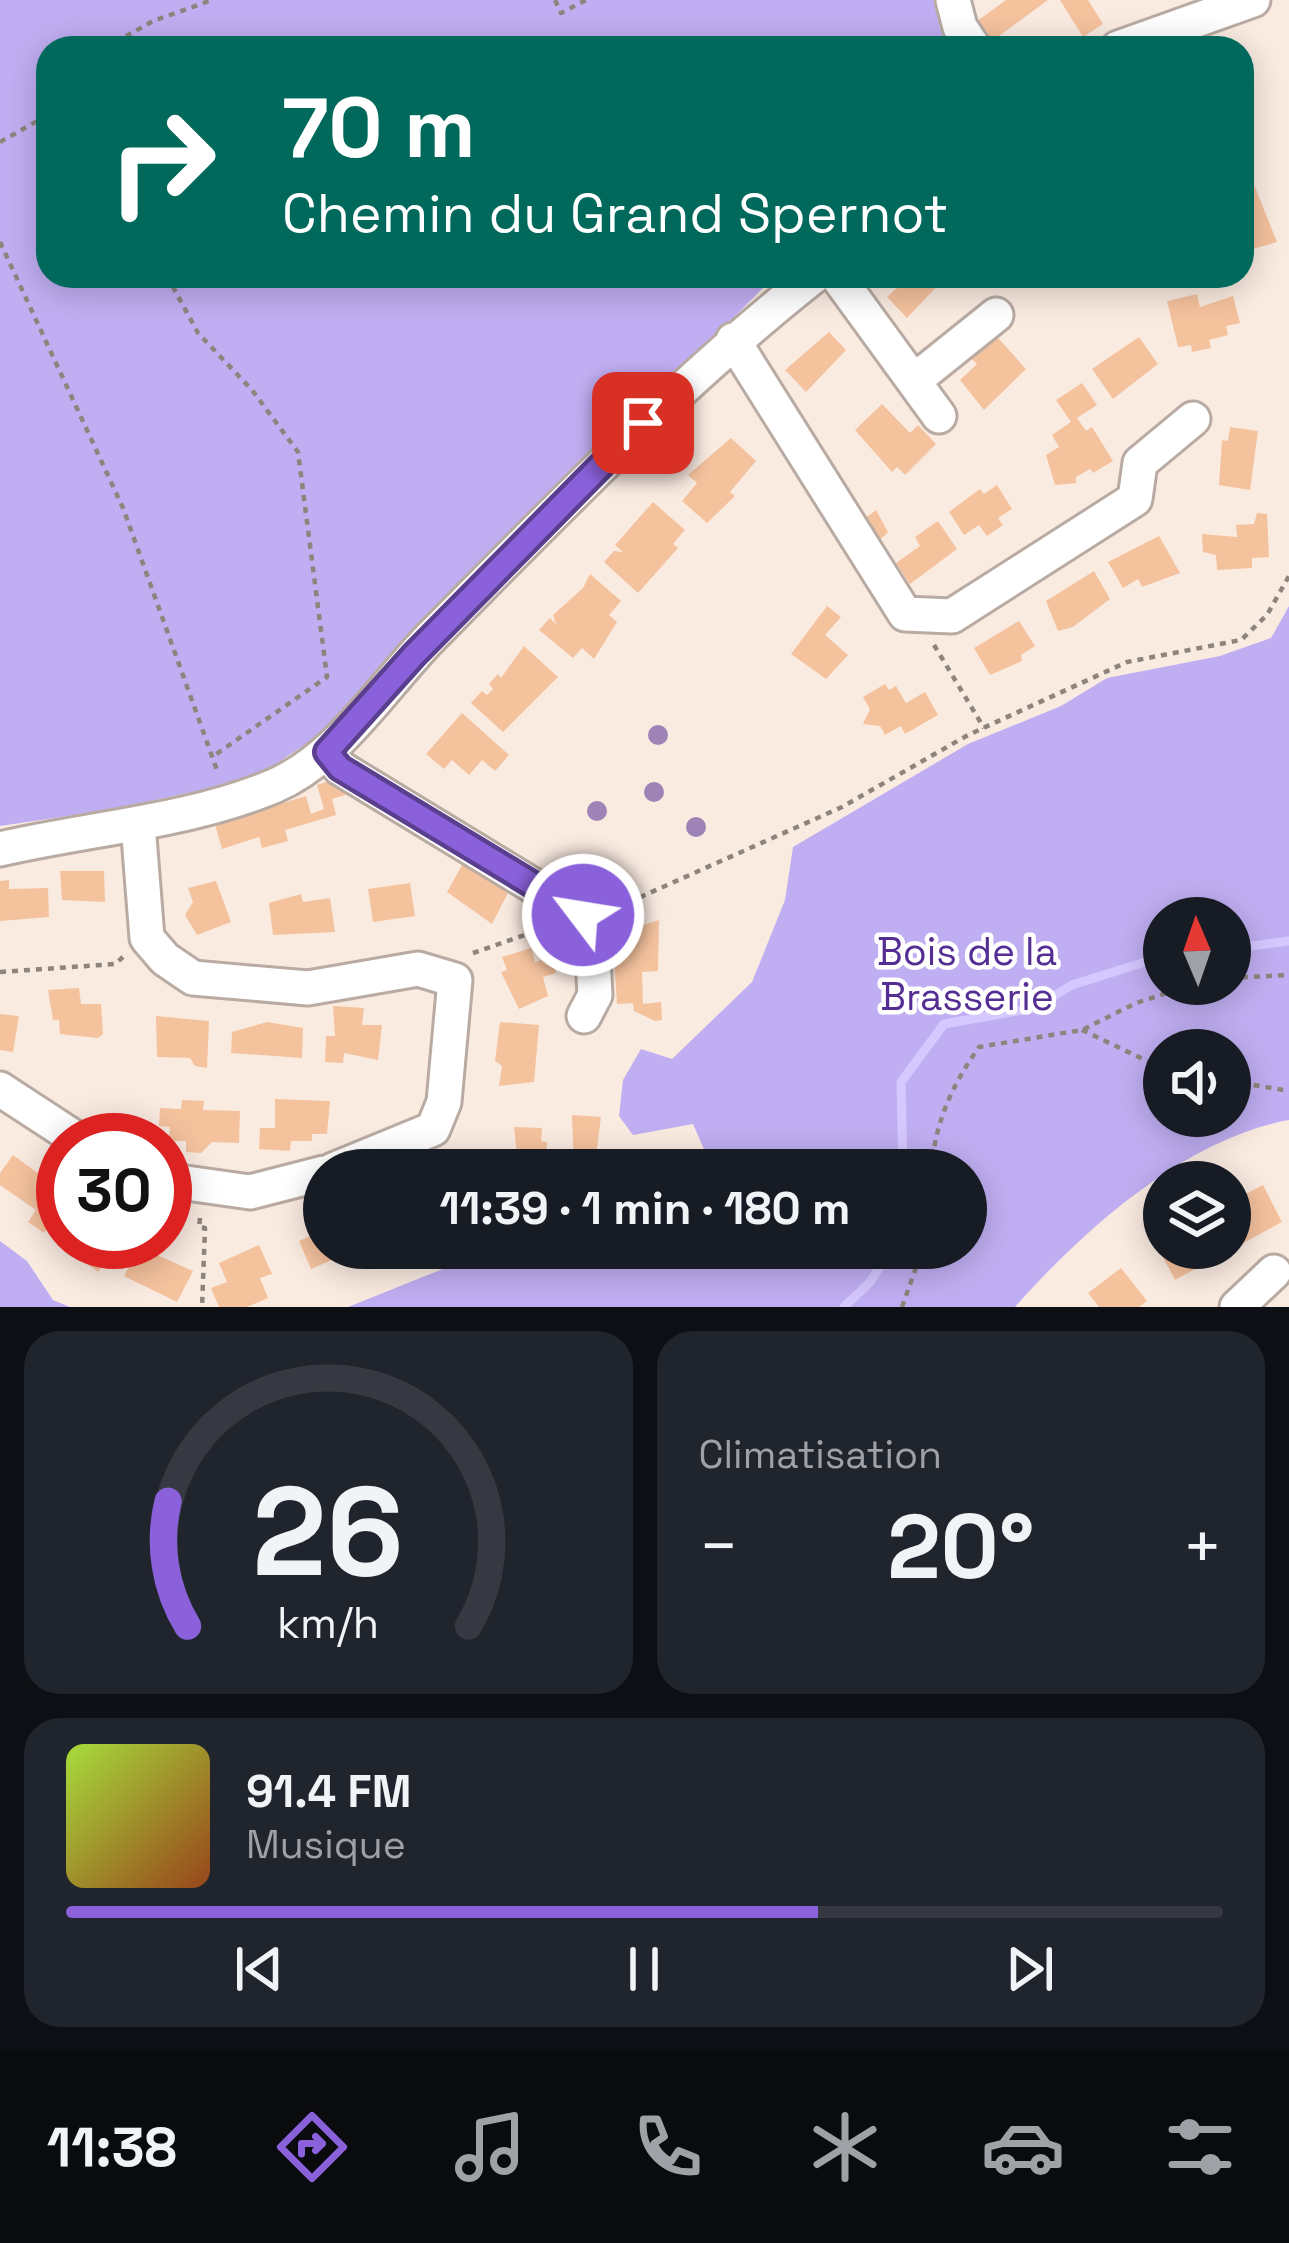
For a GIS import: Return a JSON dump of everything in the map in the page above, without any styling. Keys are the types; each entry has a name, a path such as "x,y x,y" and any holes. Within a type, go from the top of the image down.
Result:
{"street":[{"path":"953,0 966,36"},
{"path":"1152,36 1253,0"},
{"path":"0,849 138,824 228,801 278,785 327,752 463,605 733,340 799,288"},
{"path":"846,288 939,416"},
{"path":"915,380 996,315"},
{"path":"733,340 905,614 952,616 1136,499 1140,464 1192,419"},
{"path":"327,752 340,768 587,918 595,995 584,1016"},
{"path":"138,824 147,938 165,959 193,978 308,988 418,969 455,980 444,1102 433,1129 384,1149"},
{"path":"0,1089 37,1113"},
{"path":"192,1185 250,1192 303,1179"},
{"path":"1237,1307 1274,1272"}],"path":[{"path":"126,36 212,0"},
{"path":"555,0 561,14 586,0"},
{"path":"0,142 36,122"},
{"path":"0,242 123,508 228,801"},
{"path":"174,288 198,333 252,390 298,452 327,677 212,757"},
{"path":"430,973 587,918 842,807 984,728 1127,662 1241,640 1268,615 1289,576"},
{"path":"916,614 984,728"},
{"path":"0,972 115,964 147,938"},
{"path":"1251,977 1289,975"},
{"path":"933,1149 935,1127 953,1085 979,1047 1082,1030 1143,1001"},
{"path":"1082,1030 1143,1059"},
{"path":"1251,1085 1289,1091"},
{"path":"202,1307 205,1228 199,1222 205,1188"},
{"path":"902,1307 916,1269"}],"green space":[{"path":"0,0 937,0 950,36 36,36 36,288 763,288 315,738 253,779 109,810 0,826"},
{"name":"Bois de la Brasserie","path":"1289,606 1289,1120 1251,1130 1251,1029 1143,1029 1143,1137 1233,1137 1186,1161 1143,1161 1143,1188 1072,1248 1015,1307 348,1307 443,1269 987,1269 987,1149 704,1149 693,1124 633,1135 619,1116 623,1080 641,1049 672,1059 752,982 785,900 793,847 968,744 1061,706 1107,678 1220,656 1271,638"},
{"path":"0,1241 27,1261 53,1300 70,1307 0,1307"}],"building":[{"path":"1006,0 1048,0 999,36 982,36 973,24"},
{"path":"1060,0 1088,0 1103,24 1082,36"},
{"path":"1254,184 1277,242 1254,249"},
{"path":"897,288 936,288 907,318 887,297"},
{"path":"1197,294 1200,307 1233,296 1240,323 1226,326 1228,335 1209,340 1211,348 1192,352 1191,345 1178,347 1167,301"},
{"path":"990,329 1026,369 984,410 960,380 977,364 965,352"},
{"path":"829,332 846,350 806,392 785,370"},
{"path":"1139,337 1158,364 1113,399 1092,369"},
{"path":"1082,383 1097,405 1077,418 1086,431 1092,427 1113,461 1076,477 1076,483 1055,485 1046,455 1059,447 1052,435 1071,422 1056,400"},
{"path":"882,404 910,433 918,425 936,444 905,475 897,467 892,472 855,430"},
{"path":"1230,427 1258,431 1250,490 1219,485 1222,440 1228,441"},
{"path":"731,438 756,461 730,492 735,496 707,523 682,501 697,483 688,475"},
{"path":"997,485 1012,509 998,518 1003,525 987,536 979,525 964,535 949,512 980,489 984,494"},
{"path":"653,502 685,530 673,544 678,548 638,593 604,562 614,551 623,552 615,545"},
{"path":"876,510 888,532 872,548 856,525"},
{"path":"1257,513 1267,514 1269,557 1252,558 1252,568 1217,570 1216,555 1203,552 1202,534 1237,537 1236,525 1254,524"},
{"path":"938,521 957,549 910,584 896,563 920,546 915,537"},
{"path":"1159,536 1180,573 1142,587 1138,579 1123,588 1108,562"},
{"path":"1094,571 1110,599 1073,627 1058,631 1046,601"},
{"path":"590,574 621,601 609,615 617,622 594,659 582,648 573,658 539,630 550,618 556,624 553,615 583,588"},
{"path":"827,606 841,617 825,635 848,655 826,679 791,654"},
{"path":"1019,621 1035,646 1021,655 1022,661 990,675 974,648"},
{"path":"524,646 558,677 503,732 471,703 482,691 487,695 493,689 489,684 498,674 501,678"},
{"path":"885,684 889,690 896,686 906,703 925,692 938,715 905,734 901,726 885,735 880,726 863,724 870,709 863,697"},
{"path":"462,713 509,755 495,771 482,760 469,775 452,760 444,769 426,754"},
{"path":"342,777 362,790 332,799 336,815 285,830 288,841 262,848 259,837 222,849 215,824 306,796 311,814 324,809 317,785"},
{"path":"462,865 509,891 492,924 447,892"},
{"path":"60,871 104,871 105,902 62,900"},
{"path":"9,880 9,889 48,888 49,917 0,921 0,881"},
{"path":"216,881 231,922 197,935 185,915 193,902 188,888"},
{"path":"410,883 415,916 373,922 368,889"},
{"path":"301,894 303,902 330,898 335,932 273,935 269,903"},
{"path":"659,920 658,971 642,972 643,1004 661,1002 662,1020 655,1021 634,1011 633,1003 617,1004 613,942 627,941 628,930"},
{"path":"531,948 535,962 551,957 556,973 543,977 548,996 519,1009 501,972 507,970 502,957"},
{"path":"79,988 81,1004 101,1004 103,1034 98,1038 60,1034 59,1020 53,1020 48,990"},
{"path":"333,1006 364,1008 362,1025 382,1025 378,1060 344,1053 343,1063 325,1062 326,1036 335,1036"},
{"path":"0,1014 19,1016 13,1052 0,1050"},
{"path":"156,1016 209,1021 207,1068 195,1066 190,1058 157,1057"},
{"path":"267,1022 303,1028 302,1058 231,1053 232,1032"},
{"path":"500,1022 539,1025 534,1082 499,1086 502,1066 495,1061"},
{"path":"275,1099 330,1101 327,1134 312,1134 312,1141 291,1141 290,1151 259,1149 260,1128 275,1128"},
{"path":"182,1100 204,1101 203,1110 240,1111 239,1143 212,1142 201,1153 192,1152 192,1113 160,1113 160,1108 181,1109"},
{"path":"572,1115 601,1117 597,1149 573,1149"},
{"path":"514,1127 542,1128 541,1141 547,1142 546,1149 516,1149"},
{"path":"13,1155 36,1172 36,1210 0,1185 0,1173"},
{"path":"1263,1185 1282,1222 1251,1239 1251,1191"},
{"path":"259,1245 272,1274 260,1278 268,1298 247,1307 219,1307 211,1288 227,1282 219,1263"},
{"path":"1121,1268 1147,1301 1139,1307 1099,1307 1088,1293"},
{"path":"128,1269 193,1271 177,1302 124,1276"},
{"path":"1169,1269 1195,1269 1175,1280"}],"waterway":[{"path":"1251,946 1289,941"},
{"path":"903,1149 901,1082 944,1024 1034,1008 1072,985 1143,963"},
{"path":"844,1307 878,1269"}],"route":[{"path":"583,915 340,768 327,752 414,655 643,423"}]}
